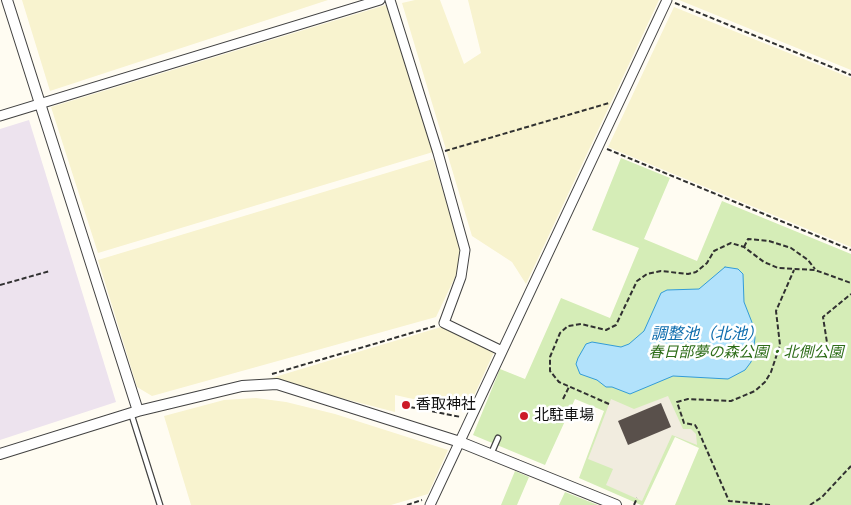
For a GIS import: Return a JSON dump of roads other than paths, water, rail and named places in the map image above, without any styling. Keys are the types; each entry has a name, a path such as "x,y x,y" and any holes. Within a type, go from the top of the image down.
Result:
{"street":[{"path":"7,0 134,412"},
{"path":"0,116 380,0"},
{"path":"390,0 438,153 465,250 461,277 444,323 502,350"},
{"path":"432,501 668,0"},
{"path":"0,454 134,412 242,386 277,384 460,442 616,505"}],"lane":[{"path":"134,412 160,505"},
{"path":"491,454 498,438"}],"water":[{"name":"調整池（北池）","path":"725,267 738,269 743,274 744,302 753,325 755,338 753,353 751,362 745,370 728,379 673,376 630,394 612,387 606,387 597,380 580,374 576,364 586,344 592,342 621,347 629,344 644,331 661,293 667,290 699,289"}],"place":[{"name":"香取神社","path":"406,405"},
{"name":"北駐車場","path":"524,416"}],"park label":[{"name":"春日部夢の森公園・北側公園","path":"746,353"}]}
